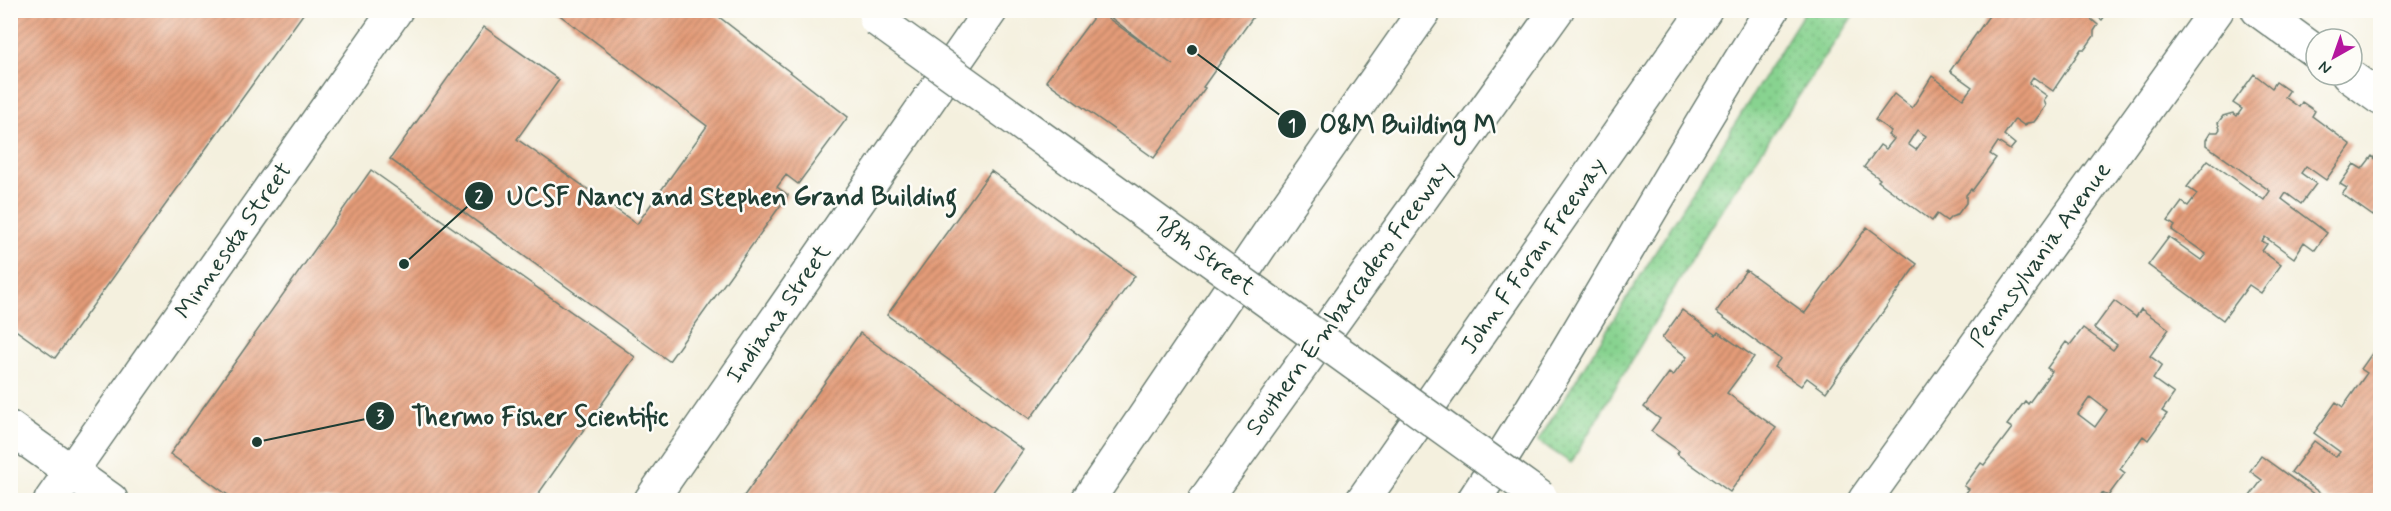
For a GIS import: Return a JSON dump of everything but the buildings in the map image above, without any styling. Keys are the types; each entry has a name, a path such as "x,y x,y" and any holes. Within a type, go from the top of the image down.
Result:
{"main road":[{"name":"Minnesota Street","path":"51,501 396,10"},
{"name":"18th Street","path":"864,10 1543,499"},
{"name":"Indiana Street","path":"651,501 991,10"},
{"path":"1088,501 1286,208 1425,10"},
{"name":"Southern Embarcadero Freeway","path":"1205,501 1557,10"},
{"name":"John F Foran Freeway","path":"1363,501 1705,10"},
{"path":"1474,501 1527,419 1648,211 1772,10"},
{"name":"Pennsylvania Avenue","path":"1865,501 2217,10"},
{"path":"2258,10 2304,43"},
{"path":"2364,86 2380,98"},
{"path":"1088,501 1241,281"},
{"path":"10,428 111,501"},
{"path":"1457,501 1484,456"}],"green space":[{"path":"1805,11 1856,11 1711,226 1571,463 1538,441"}],"place":[{"name":"O&M Building M","path":"1192,50"},
{"name":"UCSF Nancy and Stephen Grand Building","path":"404,264"},
{"name":"Thermo Fisher Scientific","path":"257,442"}]}
